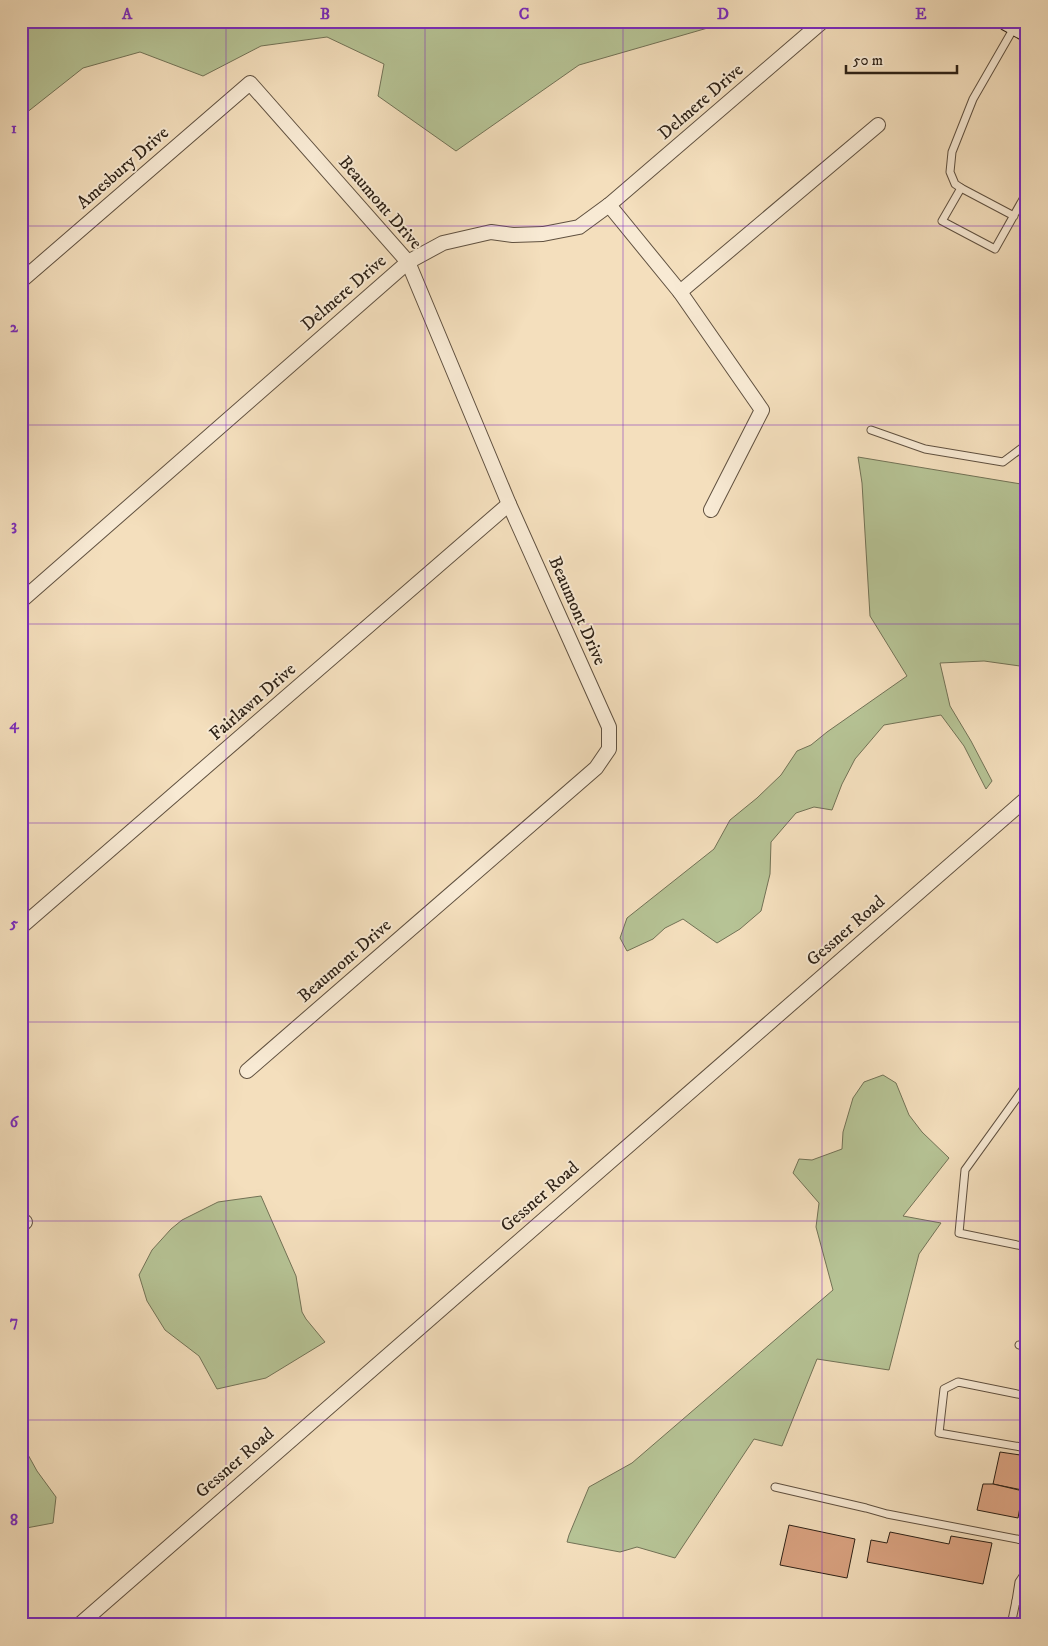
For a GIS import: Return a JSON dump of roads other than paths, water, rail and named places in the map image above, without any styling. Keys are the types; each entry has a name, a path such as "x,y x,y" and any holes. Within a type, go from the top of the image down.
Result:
{"street":[{"name":"Delmere Drive","path":"21,601 408,262 443,243 491,232 543,234 579,227 609,206 823,21"},
{"name":"Beaumont Drive","path":"247,1071 596,768 609,749 608,727 509,504 408,262 250,83"},
{"name":"Amesbury Drive","path":"21,281 250,83"},
{"path":"680,292 878,125"},
{"path":"609,206 680,292 762,410 711,510"},
{"name":"Fairlawn Drive","path":"21,928 509,504"},
{"name":"Gessner Road","path":"78,1625 1027,798"}],"lane":[{"path":"1014,216 955,184 950,172 952,152 973,99 1016,26"},
{"path":"961,188 942,221 995,248 1027,192"},
{"path":"871,430 925,448 1003,462 1027,444"},
{"path":"1027,1084 965,1170 959,1233 1027,1247"},
{"path":"1027,1396 958,1382 944,1389 939,1433 1027,1448"},
{"path":"775,1487 887,1514 1027,1541"},
{"path":"1011,1625 1019,1582 1027,1570"},
{"path":"1016,1600 1027,1602"}]}
